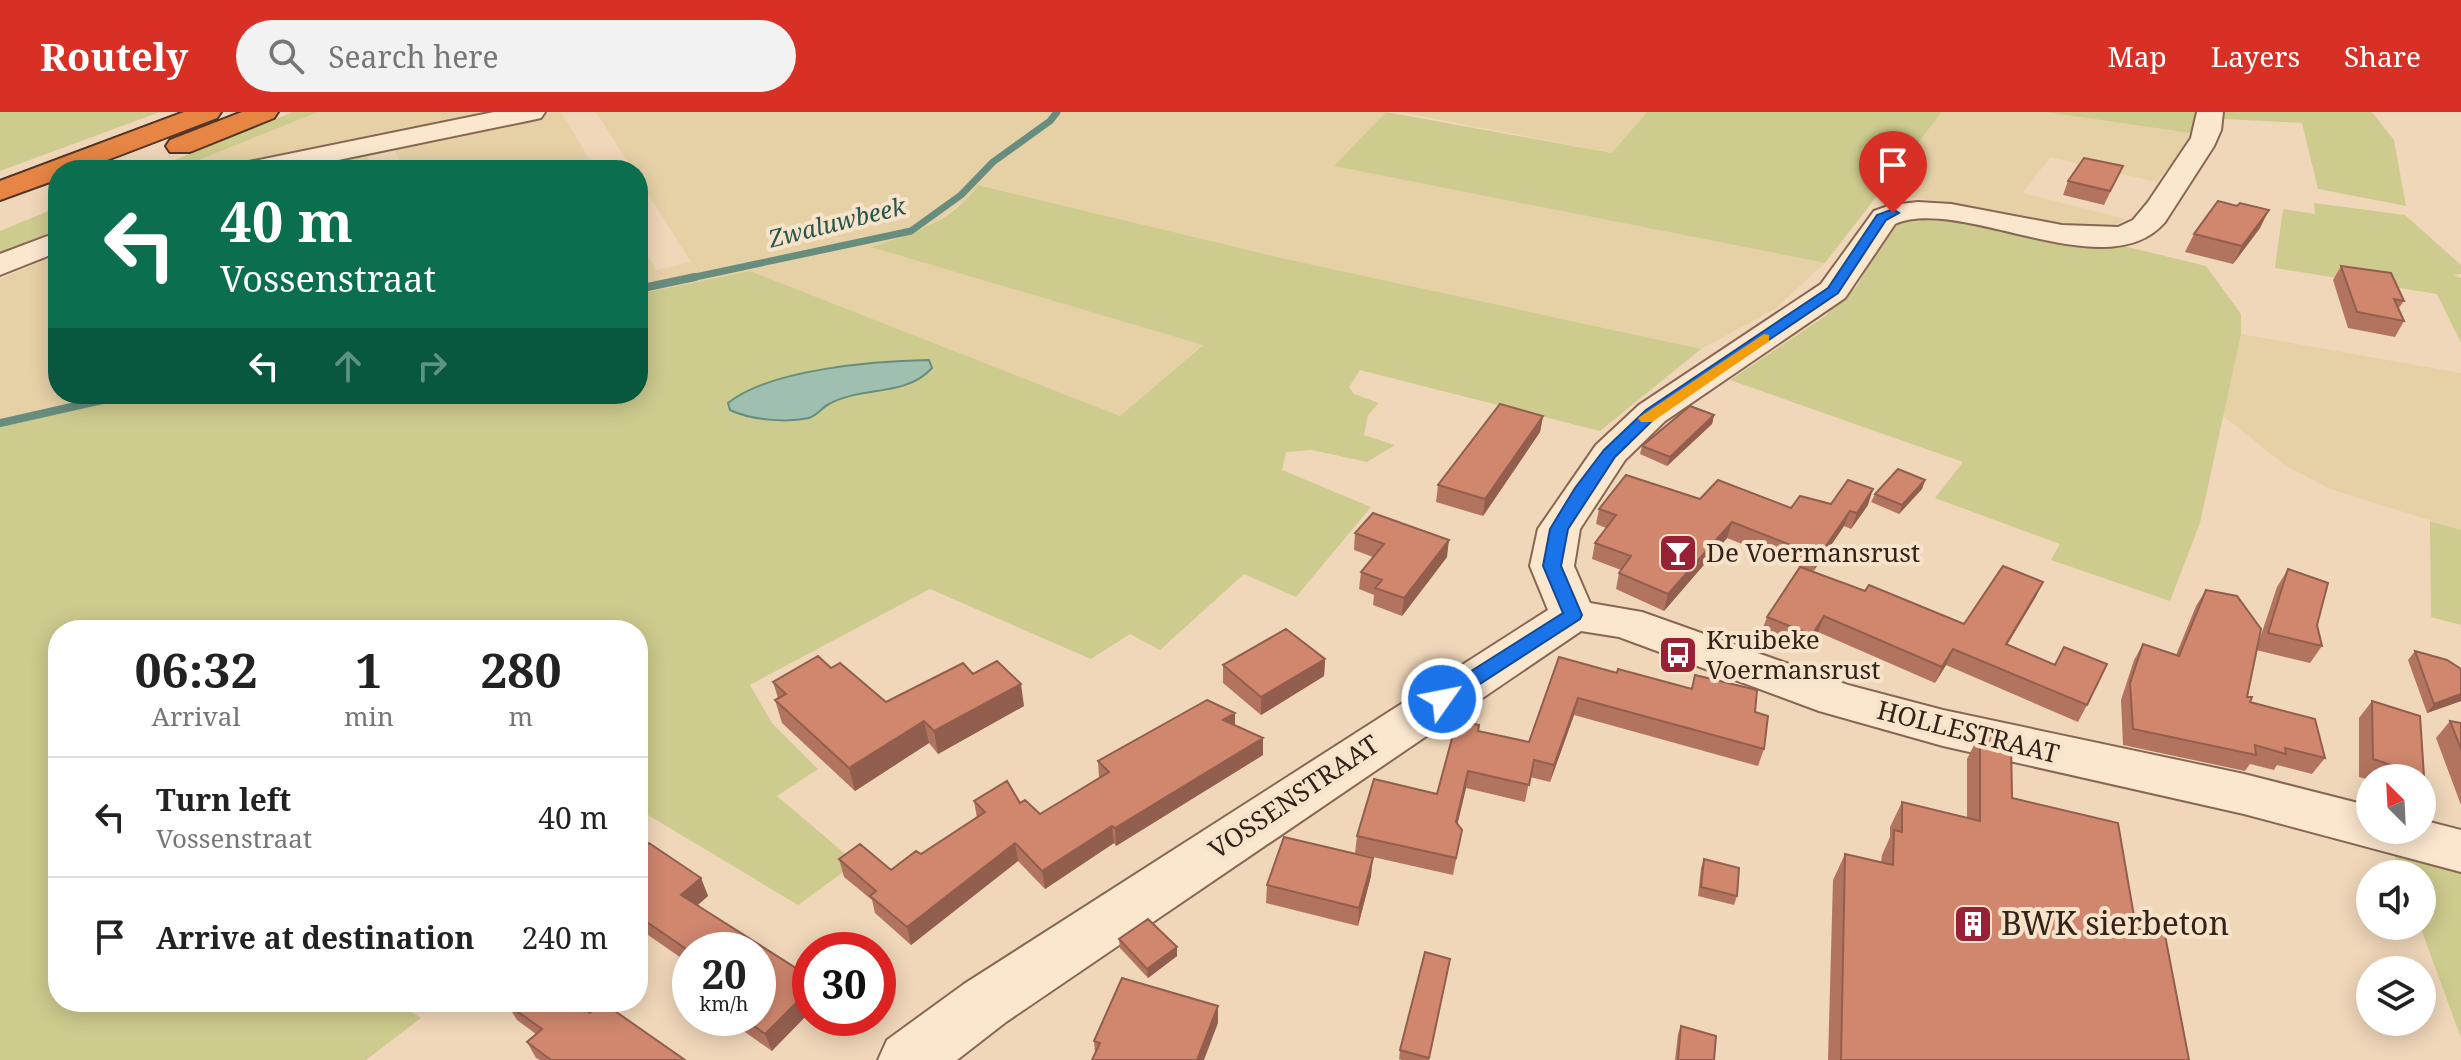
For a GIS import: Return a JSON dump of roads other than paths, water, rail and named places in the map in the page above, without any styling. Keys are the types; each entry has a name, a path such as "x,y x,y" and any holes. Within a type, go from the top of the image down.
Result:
{"highway":[{"path":"82,160 208,112"},
{"path":"143,160 265,112"},
{"path":"0,191 48,173"},
{"path":"0,216 48,198"}],"street":[{"path":"298,160 532,112"},
{"path":"1573,615 1552,566 1559,529 1583,488 1610,453 1652,413 1833,291 1882,218 1893,213 1941,211 2095,238 2127,236 2143,227 2198,149 2209,129 2210,112"},
{"path":"0,265 48,245"},
{"name":"HOLLESTRAAT","path":"1573,615 1626,623 1836,699 1943,728 2244,794 2356,823"},
{"name":"VOSSENSTRAAT","path":"909,1060 997,995 1573,615"},
{"path":"2435,844 2461,851"}],"waterway":[{"name":"Zwaluwbeek","path":"686,279 911,231 961,195 993,162 1050,121 1057,112"},
{"name":"Zwaluwbeek","path":"648,287 695,277"},
{"name":"Zwaluwbeek","path":"0,423 85,404"}],"place":[{"name":"De Voermansrust","path":"1678,553"},
{"name":"Kruibeke Voermansrust","path":"1678,655"},
{"name":"BWK sierbeton","path":"1973,924"}]}
